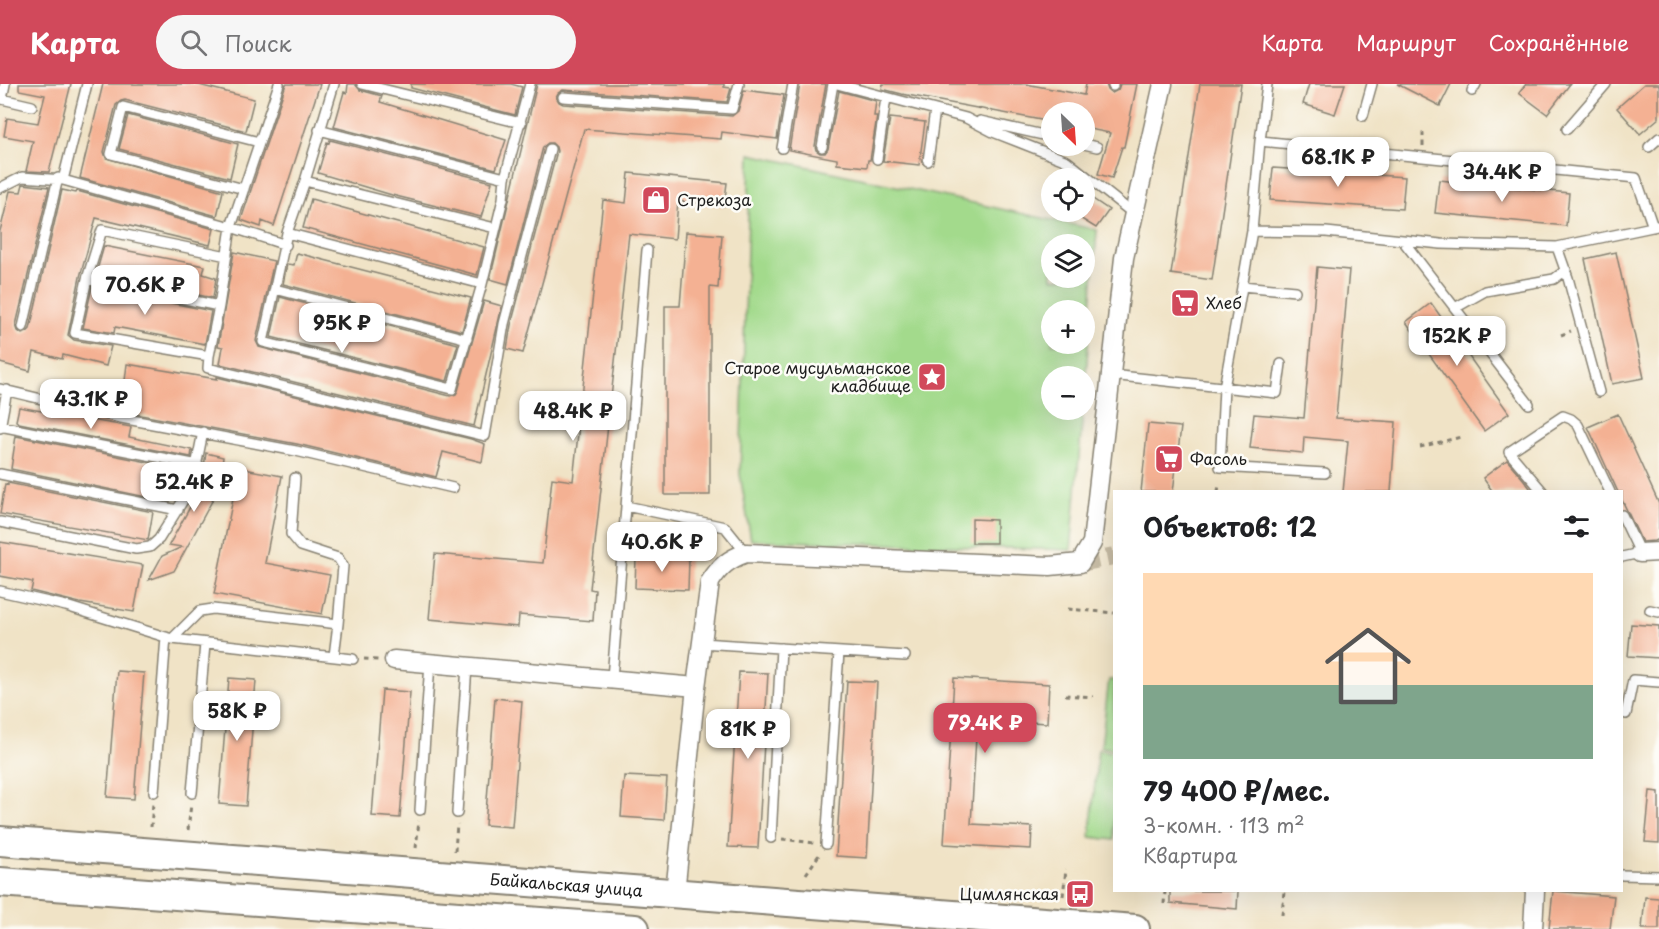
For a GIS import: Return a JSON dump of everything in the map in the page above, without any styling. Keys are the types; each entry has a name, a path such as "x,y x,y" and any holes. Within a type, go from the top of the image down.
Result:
{"main road":[{"name":"Байкальская улица","path":"0,842 1135,929"},
{"path":"0,882 634,929"}],"street":[{"path":"675,893 696,687 710,582 717,569 730,559 746,553 1050,566 1080,563 1092,543 1125,258 1163,84"},
{"path":"1640,553 1659,552"},
{"path":"394,660 696,687"},
{"path":"1533,929 1535,892"}],"lane":[{"path":"5,84 2,99 32,106"},
{"path":"23,327 60,179 87,84"},
{"path":"279,84 231,227 208,368 486,435 504,324 550,149"},
{"path":"334,84 287,233 263,342 452,389 482,284 503,199 505,178 530,84"},
{"path":"362,84 521,123"},
{"path":"563,98 732,109 738,84"},
{"path":"782,148 792,84"},
{"path":"822,147 835,84 1041,135"},
{"path":"1267,84 1252,231 1224,388 1220,467 1325,473"},
{"path":"1363,116 1372,84"},
{"path":"1567,129 1606,84"},
{"path":"877,159 886,98"},
{"path":"244,189 111,154 123,107 259,142"},
{"path":"928,161 935,110"},
{"path":"966,118 993,132 1067,160 1135,215"},
{"path":"319,130 505,178"},
{"path":"1649,147 1659,138"},
{"path":"1252,231 1326,232 1404,242 1557,247 1656,227 1636,178 1260,141"},
{"path":"0,188 22,177 60,179 231,227 285,245"},
{"path":"305,181 495,228"},
{"path":"209,356 75,333 87,279 102,230 227,256"},
{"path":"287,233 482,284"},
{"path":"1404,242 1528,404"},
{"path":"1557,247 1566,270 1599,392"},
{"path":"612,678 647,250"},
{"path":"1455,308 1485,291 1554,279 1566,270"},
{"path":"87,279 219,306"},
{"path":"1242,286 1295,291"},
{"path":"275,289 467,339"},
{"path":"1111,375 1277,393 1281,364"},
{"path":"198,465 0,427 4,389 116,417 296,451 453,488"},
{"path":"1541,490 1509,452 1563,416 1578,425 1609,490"},
{"path":"0,522 136,549 150,547 159,539 192,486 203,432"},
{"path":"0,474 178,510"},
{"path":"295,478 291,534 301,546 338,558 344,566 334,656"},
{"path":"626,506 725,527 746,553"},
{"path":"1623,517 1640,553 1623,557"},
{"path":"0,591 66,606 169,638 205,644 353,658"},
{"path":"154,792 169,638 200,611 213,609 338,624"},
{"path":"702,643 905,656"},
{"path":"192,793 205,644"},
{"path":"771,838 781,648"},
{"path":"826,844 839,651"},
{"path":"420,810 430,663"},
{"path":"457,813 466,666"},
{"path":"1623,713 1626,714 1633,680 1659,682"},
{"path":"1623,875 1659,876"}],"path":[{"path":"1420,447 1461,437"},
{"path":"1218,484 1218,490"},
{"path":"1068,609 1113,613"},
{"path":"353,658 394,660"},
{"path":"1065,695 1093,697"},
{"path":"151,827 154,792"},
{"path":"188,830 192,793"},
{"path":"416,848 420,810"},
{"path":"455,850 457,813"},
{"path":"771,838 826,844 806,874"},
{"path":"1063,896 1066,869"},
{"path":"1164,904 1166,892"},
{"path":"1282,915 1284,892"}],"green space":[{"path":"750,154 1041,218 1041,222 1060,222 1097,230 1095,256 1095,234 1041,234 1041,288 1093,288 1092,300 1041,300 1041,354 1087,354 1087,366 1041,366 1041,420 1082,420 1071,550 751,540 740,474"},
{"path":"1109,680 1113,680 1113,749 1101,747"},
{"path":"1098,750 1113,752 1113,840 1090,837"}],"building":[{"path":"19,84 71,84 49,172 26,171 33,141 4,136 7,118 38,123 45,95 19,90"},
{"path":"103,84 195,84 254,99 246,131 125,100 116,105 104,152 106,158 223,191 217,216 80,178"},
{"path":"286,84 320,84 274,226 262,221 261,227 241,220"},
{"path":"348,84 355,84 360,90 382,96 380,102 506,140 496,169 334,127 344,92 347,93"},
{"path":"411,84 511,84 522,87 515,115 411,88"},
{"path":"537,84 724,84 724,87 731,88 727,102 563,90 556,97 563,104 732,116 738,111 744,90 784,95 777,139 722,132 721,139 584,129 523,353 507,349 511,325 557,151 552,143 543,147 508,284 490,279"},
{"path":"800,84 826,84 815,146 820,153 825,153 828,149 839,91 876,101 874,116 877,116 867,167 837,164 837,159 789,150"},
{"path":"883,84 1026,84 1084,95 1086,84 1106,84 1112,93 1118,90 1120,84 1137,84 1124,147 1122,147 1112,178 1098,174 1110,133 1095,130 1095,102 1041,102 1041,120 882,89"},
{"path":"1200,84 1241,84 1212,280 1171,274"},
{"path":"1309,84 1345,84 1335,114 1303,104"},
{"path":"1397,84 1451,84 1440,106"},
{"path":"1526,84 1570,84 1547,114 1519,93"},
{"path":"1644,84 1659,84 1659,118 1640,134 1617,108"},
{"path":"128,115 238,144 230,178 119,149"},
{"path":"890,118 925,122 919,165 883,161"},
{"path":"330,140 492,182 481,217 392,195 318,173 327,142 329,143"},
{"path":"1273,168 1405,177 1402,209 1270,200"},
{"path":"629,173 727,183 724,206 678,201 675,239 629,234 590,589 595,590 593,621 519,615 518,627 429,619 435,554 543,563 552,478 573,481 603,200 626,203"},
{"path":"1439,180 1569,193 1566,226 1435,213"},
{"path":"23,184 49,187 16,325 22,334 30,329 62,190 76,193 77,191 214,229 210,245 96,218 80,277 68,335 74,340 111,346 106,366 63,355 62,359 34,352 30,371 0,363 0,231 10,191 21,192"},
{"path":"311,199 484,247 477,275 303,228"},
{"path":"1095,200 1109,210 1096,228 1086,222 1095,222"},
{"path":"686,232 722,235 718,288 710,287 710,495 665,495 665,306 680,306"},
{"path":"104,246 205,266 203,274 216,278 213,298 96,274"},
{"path":"234,252 274,261 256,341 259,347 450,396 458,391 484,301 502,306 474,426 220,364 223,347 218,346"},
{"path":"1616,252 1644,378 1612,384 1585,259"},
{"path":"297,253 471,298 462,331 283,284 287,264 294,265"},
{"path":"1317,267 1349,270 1336,418 1396,422 1391,490 1343,490 1348,441 1304,437 1303,453 1250,448 1254,414 1304,418"},
{"path":"92,287 211,311 205,344 115,327 114,333 83,328"},
{"path":"280,297 458,344 447,381 271,337"},
{"path":"1431,303 1509,413 1484,431 1406,322"},
{"path":"127,364 217,379 217,377 471,439 485,444 482,462 443,452 436,477 297,444 114,410 116,397 123,398"},
{"path":"19,407 131,427 129,437 192,450 191,457 19,423 16,421"},
{"path":"1618,414 1659,504 1659,539 1642,542 1623,502 1623,490 1617,490 1588,427"},
{"path":"1148,424 1181,427 1173,490 1141,490"},
{"path":"16,436 188,470 186,483 177,497 156,494 156,499 11,469"},
{"path":"206,453 223,457 222,465 231,466 174,571 149,580 162,556 182,547 169,545 194,500 191,500 199,487"},
{"path":"1507,460 1532,490 1492,490 1483,478"},
{"path":"239,468 282,476 265,563 330,575 322,614 214,594"},
{"path":"8,483 153,512 148,540 0,514 5,484 8,485"},
{"path":"972,519 996,520 996,543 972,543"},
{"path":"0,542 143,565 134,612 80,603 31,591 33,582 0,576"},
{"path":"636,557 689,559 688,590 635,588"},
{"path":"1631,624 1659,626 1659,658 1628,656"},
{"path":"117,671 144,673 134,799 107,797"},
{"path":"739,672 768,673 758,848 728,847"},
{"path":"229,678 256,680 246,806 219,804"},
{"path":"954,678 1049,684 1047,723 977,719 971,824 1032,827 1031,849 944,844"},
{"path":"847,681 877,682 867,858 836,856"},
{"path":"382,690 410,692 400,818 372,816"},
{"path":"495,698 522,701 512,827 485,825"},
{"path":"624,776 667,778 664,820 621,817"},
{"path":"1650,791 1659,792 1659,843 1645,842"},
{"path":"1170,892 1238,892 1237,909 1170,903"},
{"path":"1553,892 1614,896 1610,929 1549,929"},
{"path":"1645,897 1659,898 1659,929 1642,929"}],"tunnel":[{"path":"1080,563 1113,556"}],"place":[{"name":"Стрекоза","path":"656,200"},
{"name":"Хлеб","path":"1185,303"},
{"name":"Старое мусульманское кладбище","path":"932,377"},
{"name":"Фасоль","path":"1169,459"},
{"name":"Цимлянская","path":"1080,894"}]}
